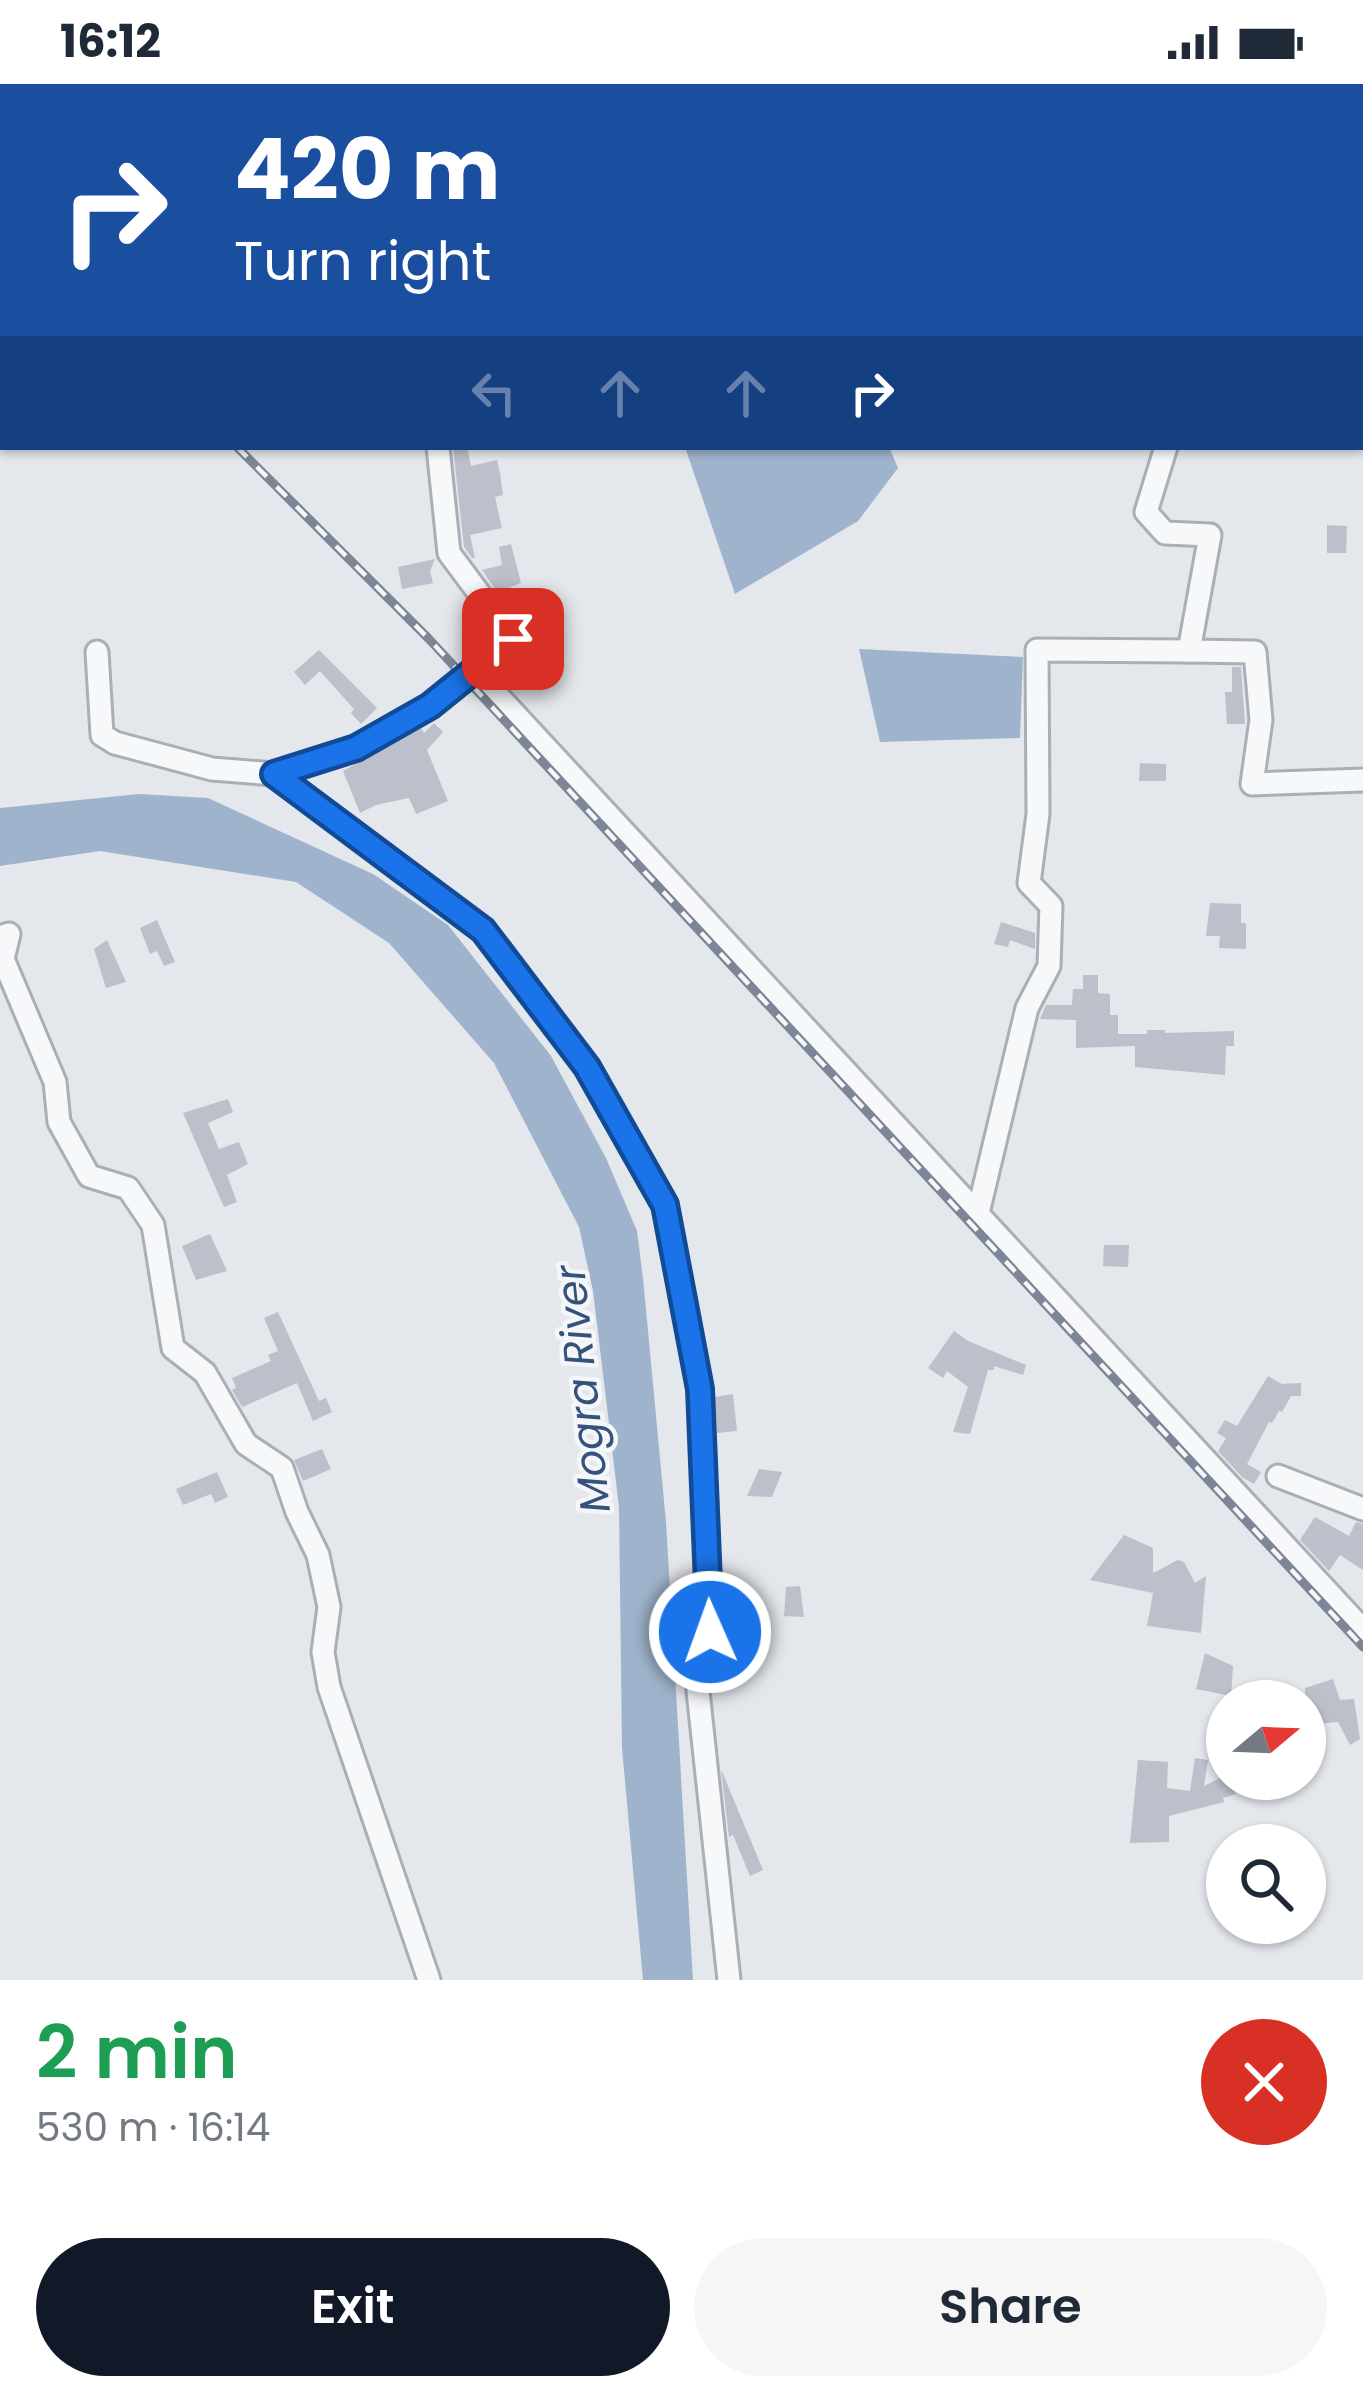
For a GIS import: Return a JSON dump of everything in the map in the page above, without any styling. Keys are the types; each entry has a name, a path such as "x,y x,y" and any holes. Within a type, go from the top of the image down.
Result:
{"street":[{"path":"97,652 102,735 212,769 274,774 356,748 430,706 513,639 448,553 438,450"},
{"path":"1165,450 1146,512 1165,533 1210,536 1189,651"},
{"path":"976,1217 1028,1008 1049,966 1051,906 1030,883 1038,814 1037,650 1255,652 1262,720 1252,784 1363,780"},
{"path":"474,670 1363,1630"},
{"path":"274,774 483,930 587,1067 665,1205 700,1389 710,1632 698,1691 729,1980"},
{"path":"0,937 9,934 3,959 55,1082 59,1122 89,1176 128,1188 153,1225 173,1348 205,1373 246,1444 282,1468 318,1556 329,1607 323,1652 329,1687 429,1980"},
{"path":"1278,1476 1363,1509"}],"water":[{"path":"686,450 890,450 898,468 858,521 735,594"},
{"path":"859,649 1023,657 1020,738 880,742"},
{"path":"139,794 208,798 373,874 448,925 551,1056 606,1158 637,1231 643,1278 666,1522 693,1980 643,1980 622,1748 619,1507 593,1291 579,1227 494,1063 389,943 296,882 100,851 0,866 0,808"}],"building":[{"path":"453,450 468,450 471,466 497,460 503,495 495,497 502,528 470,535 475,558 464,547"},
{"path":"1327,525 1347,526 1346,553 1327,553"},
{"path":"511,544 521,583 497,592 482,570 502,565 499,547"},
{"path":"435,559 430,571 433,583 402,589 398,567"},
{"path":"319,650 377,708 361,724 351,713 354,709 320,671 305,685 294,672"},
{"path":"1232,667 1241,667 1245,724 1227,724 1225,692 1232,692"},
{"path":"434,723 443,732 427,750 448,801 416,814 409,798 360,813 343,771 421,728 424,733"},
{"path":"1140,763 1166,764 1166,781 1139,781"},
{"path":"1210,903 1241,904 1246,949 1219,948 1220,936 1206,936"},
{"path":"157,920 175,962 164,966 157,951 150,954 140,928"},
{"path":"1001,922 1035,933 1035,949 1010,940 1008,947 994,944"},
{"path":"107,940 126,982 106,988 94,949"},
{"path":"1083,975 1098,975 1098,993 1110,994 1110,1015 1118,1015 1118,1034 1234,1031 1234,1046 1226,1046 1225,1075 1135,1067 1135,1046 1076,1048 1076,1020 1040,1019 1046,1005 1072,1005 1073,989 1083,989"},
{"path":"228,1099 233,1112 208,1123 219,1149 239,1142 248,1164 227,1175 237,1202 224,1207 183,1113"},
{"path":"210,1234 227,1271 196,1280 182,1246"},
{"path":"1104,1245 1129,1245 1128,1267 1103,1266"},
{"path":"278,1312 319,1401 326,1398 332,1412 313,1421 297,1383 242,1407 232,1390 236,1388 232,1378 271,1361 268,1355 278,1351 264,1318"},
{"path":"954,1331 1026,1365 1023,1375 994,1366 988,1370 970,1434 953,1432 968,1387 947,1371 943,1378 928,1368"},
{"path":"1268,1376 1282,1384 1301,1383 1301,1396 1291,1396 1269,1422 1247,1464 1261,1472 1254,1484 1218,1451 1226,1438 1217,1433 1225,1420 1237,1426"},
{"path":"733,1394 737,1431 717,1433 715,1397"},
{"path":"322,1449 331,1469 303,1481 294,1460"},
{"path":"759,1469 782,1472 772,1497 747,1496"},
{"path":"217,1472 228,1497 215,1503 211,1494 183,1505 176,1489"},
{"path":"1315,1517 1349,1536 1356,1522 1363,1524 1363,1570 1340,1555 1329,1571 1300,1540"},
{"path":"1124,1535 1153,1548 1153,1573 1178,1560 1184,1562 1195,1583 1206,1576 1201,1633 1147,1626 1153,1593 1090,1580"},
{"path":"800,1586 804,1617 784,1616 786,1587"},
{"path":"1205,1653 1233,1666 1232,1680 1206,1680 1206,1691 1196,1689"},
{"path":"1333,1679 1340,1700 1354,1699 1360,1739 1350,1745 1338,1722 1326,1723 1326,1681"},
{"path":"1195,1758 1206,1760 1206,1800 1224,1802 1169,1816 1169,1842 1130,1843 1138,1760 1168,1762 1167,1788 1190,1791"},
{"path":"721,1769 763,1870 750,1876 733,1835 729,1837"}],"railway":[{"path":"240,450 428,638 1363,1647"}],"route":[{"path":"513,639 430,706 356,748 274,774 483,930 587,1067 665,1205 700,1389 710,1632"}],"water label":[{"name":"Mogra River","path":"582,1389"}]}
